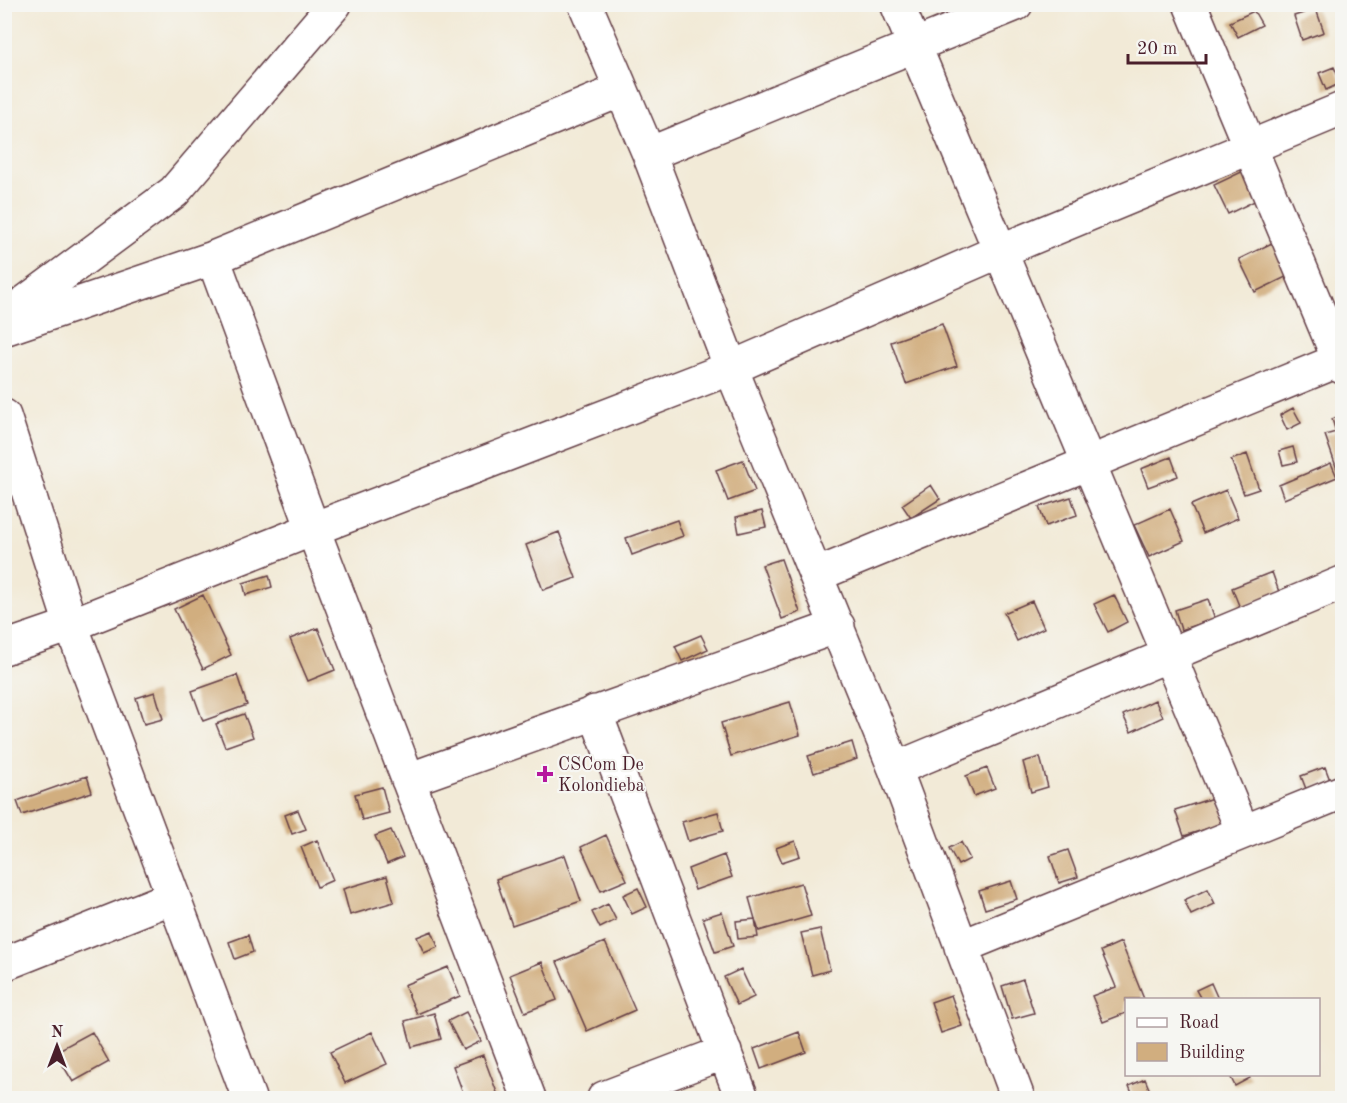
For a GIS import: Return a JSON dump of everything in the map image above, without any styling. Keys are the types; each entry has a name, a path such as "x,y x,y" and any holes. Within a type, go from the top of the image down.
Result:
{"street":[{"path":"4,318 174,192 335,4"},
{"path":"585,4 649,154 731,368 895,769 1018,1098"},
{"path":"897,4 1243,832"},
{"path":"649,154 1016,4"},
{"path":"816,575 1341,362 1190,4"},
{"path":"4,329 213,258 621,90"},
{"path":"4,648 71,626 313,529 731,368 1000,251 1342,109"},
{"path":"213,258 313,529 529,1098"},
{"path":"4,416 71,626 249,1098"},
{"path":"895,769 1342,583"},
{"path":"408,780 838,626"},
{"path":"595,712 742,1098"},
{"path":"961,947 1342,792"},
{"path":"4,963 173,897"},
{"path":"604,1098 725,1052"}],"building":[{"path":"1316,9 1324,32 1302,40 1294,16"},
{"path":"1254,11 1262,25 1238,37 1230,22"},
{"path":"1334,67 1341,83 1326,90 1319,73"},
{"path":"1250,168 1263,197 1228,214 1214,185"},
{"path":"1274,242 1290,275 1255,292 1239,259"},
{"path":"942,324 957,366 906,384 891,342"},
{"path":"1293,408 1301,423 1287,430 1280,415"},
{"path":"1342,415 1342,474 1339,475 1325,435 1336,432 1332,419"},
{"path":"1293,447 1297,462 1283,465 1279,451"},
{"path":"1247,454 1259,489 1244,494 1231,460"},
{"path":"1171,457 1178,476 1148,487 1141,469"},
{"path":"743,460 755,491 728,501 716,470"},
{"path":"1331,463 1337,477 1284,499 1279,485"},
{"path":"931,485 940,499 911,518 902,505"},
{"path":"1226,490 1238,518 1203,533 1191,505"},
{"path":"1071,497 1077,515 1046,526 1039,507"},
{"path":"1170,509 1184,541 1149,557 1134,525"},
{"path":"762,511 766,527 739,533 736,517"},
{"path":"677,520 683,536 632,555 626,538"},
{"path":"559,532 576,578 543,590 526,545"},
{"path":"781,559 800,612 782,619 762,565"},
{"path":"1272,572 1279,592 1240,608 1232,588"},
{"path":"269,575 272,587 246,595 243,583"},
{"path":"203,595 231,655 203,669 174,609"},
{"path":"1114,595 1127,622 1108,632 1094,604"},
{"path":"1208,599 1215,619 1181,630 1175,610"},
{"path":"1032,601 1044,628 1017,641 1004,613"},
{"path":"318,628 335,670 308,681 290,639"},
{"path":"701,635 708,649 682,661 675,646"},
{"path":"237,675 247,705 203,721 192,691"},
{"path":"155,692 163,719 144,724 136,698"},
{"path":"1155,700 1163,717 1131,732 1123,715"},
{"path":"790,702 800,735 731,756 721,723"},
{"path":"244,714 253,737 225,747 216,724"},
{"path":"852,742 857,759 814,773 808,756"},
{"path":"1040,757 1048,787 1031,792 1023,762"},
{"path":"1325,767 1330,780 1306,789 1301,776"},
{"path":"987,768 995,788 974,796 966,776"},
{"path":"87,776 92,792 22,815 17,801"},
{"path":"382,787 389,813 362,820 355,794"},
{"path":"1219,796 1228,822 1184,836 1175,810"},
{"path":"298,810 306,829 292,834 285,815"},
{"path":"718,812 723,831 688,841 682,822"},
{"path":"391,830 403,857 387,864 375,836"},
{"path":"606,835 627,880 601,891 581,847"},
{"path":"317,840 333,880 317,887 301,847"},
{"path":"795,841 800,856 782,862 776,848"},
{"path":"961,842 970,859 958,865 949,848"},
{"path":"1068,850 1078,877 1059,883 1050,856"},
{"path":"565,855 581,901 512,925 496,879"},
{"path":"724,855 732,877 695,890 688,869"},
{"path":"387,876 394,902 350,915 343,889"},
{"path":"1011,881 1017,899 985,909 979,891"},
{"path":"801,883 811,916 759,931 749,898"},
{"path":"638,888 647,907 632,914 623,895"},
{"path":"1208,889 1215,904 1191,915 1184,900"},
{"path":"608,904 616,920 600,928 592,912"},
{"path":"722,912 733,946 715,952 703,918"},
{"path":"755,919 758,937 738,939 736,921"},
{"path":"820,929 830,970 812,975 801,933"},
{"path":"432,931 438,947 424,953 417,937"},
{"path":"248,935 253,952 235,959 229,942"},
{"path":"605,942 635,1010 587,1031 557,962"},
{"path":"1121,942 1144,998 1125,998 1125,1013 1103,1022 1092,996 1116,987 1101,951"},
{"path":"542,962 557,1000 525,1012 510,975"},
{"path":"448,967 460,996 417,1014 404,985"},
{"path":"741,969 754,997 737,1005 724,977"},
{"path":"1023,979 1034,1013 1012,1019 1002,986"},
{"path":"1211,983 1218,998 1200,998 1196,990"},
{"path":"951,995 962,1026 941,1033 931,1002"},
{"path":"466,1012 481,1041 463,1050 448,1021"},
{"path":"434,1013 441,1039 412,1047 405,1021"},
{"path":"92,1032 109,1062 73,1082 55,1052"},
{"path":"372,1032 387,1064 345,1083 330,1052"},
{"path":"799,1032 806,1052 761,1069 754,1049"},
{"path":"483,1055 499,1098 465,1098 453,1066"},
{"path":"1230,1076 1249,1076 1250,1078 1235,1086"},
{"path":"1145,1079 1153,1098 1134,1098 1129,1086"}],"place":[{"name":"CSCom De Kolondieba","path":"545,774"}]}
